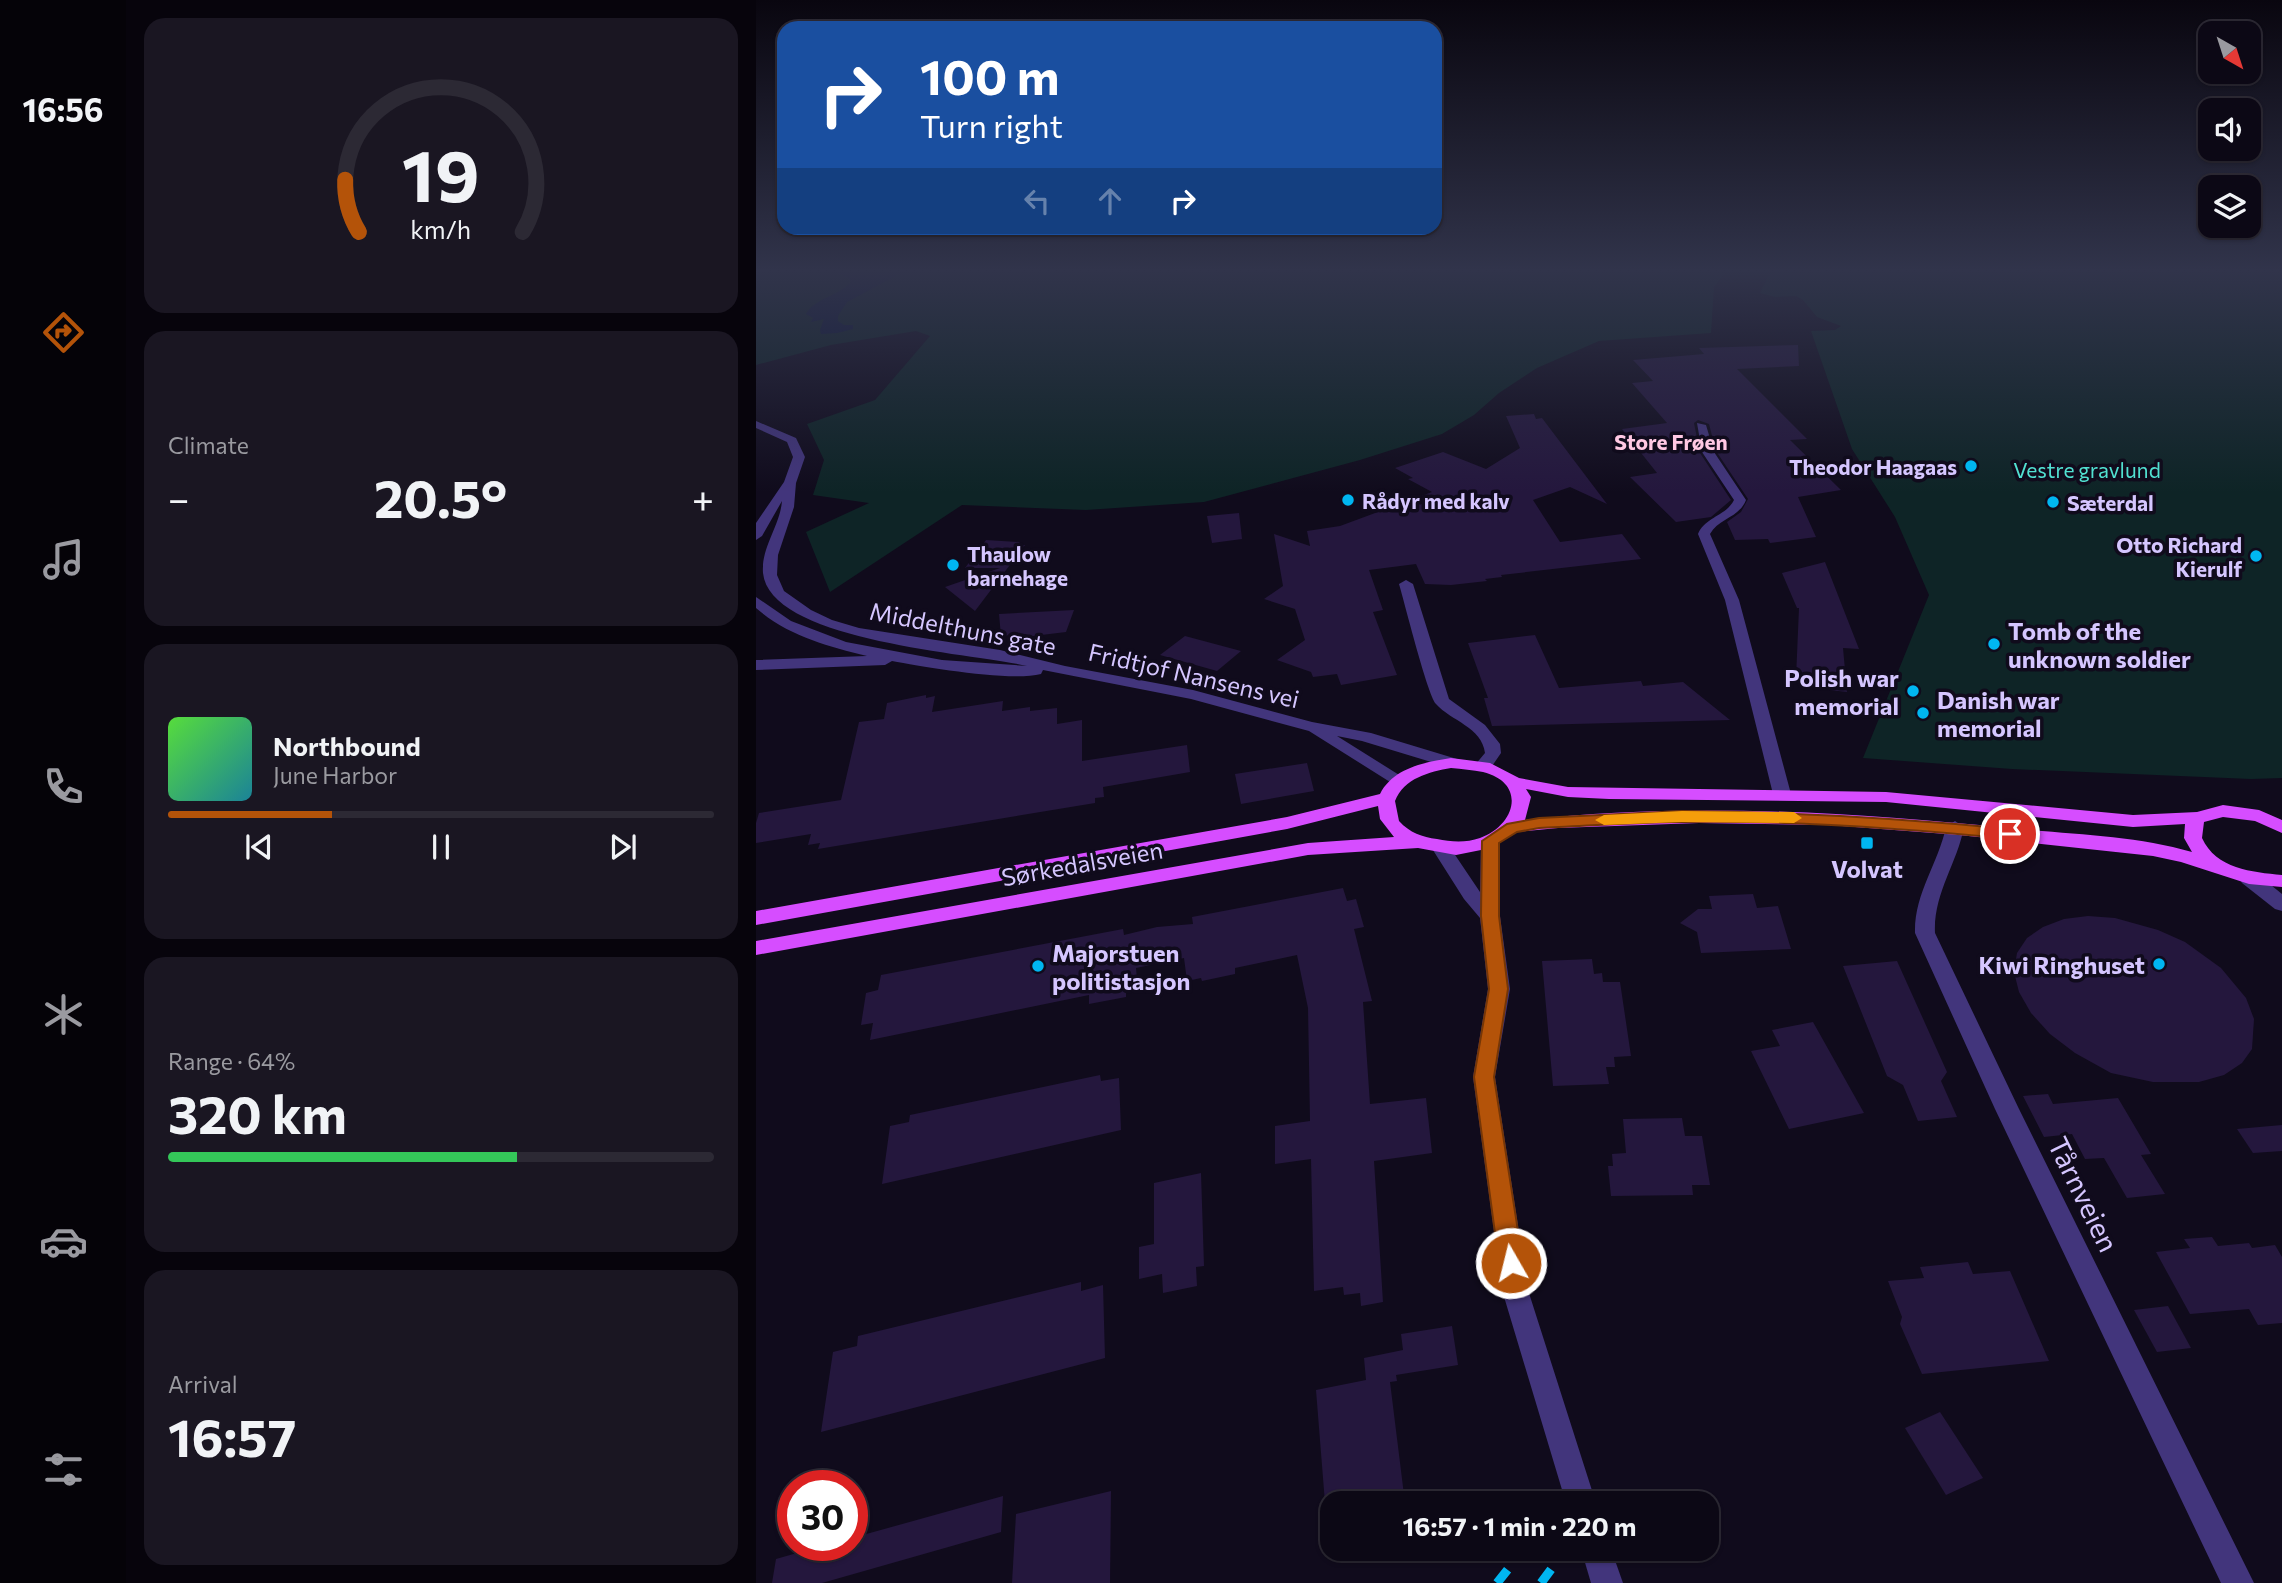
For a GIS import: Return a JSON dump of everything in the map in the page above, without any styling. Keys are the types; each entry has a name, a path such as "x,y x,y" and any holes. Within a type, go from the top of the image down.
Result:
{"main road":[{"path":"1451,762 1484,765 1502,772 1515,782 1523,797 1522,812 1512,827 1490,841 1475,846 1440,847 1418,842 1403,834 1392,823 1387,811 1393,790 1422,769 1451,762"},
{"path":"1515,782 1556,790 1609,794 1782,793 1960,802 2133,821 2197,818 2223,811 2250,814 2280,825"},
{"name":"Sørkedalsveien","path":"756,918 1273,826 1393,790"},
{"path":"1512,827 1561,821 1682,817 1793,818 1955,827 2153,850 2220,866 2249,878 2282,881"},
{"path":"2197,818 2191,828 2193,840 2203,854 2220,866"},
{"name":"Sørkedalsveien","path":"756,948 1308,849 1418,842"}],"street":[{"name":"Middelthuns gate","path":"756,425 792,440 797,448 798,467 790,483 768,511 756,536"},
{"path":"1700,425 1707,452 1740,500 1734,511 1709,525 1704,534 1732,600 1782,793"},
{"name":"Middelthuns gate","path":"790,483 788,508 771,555 770,575 778,593 806,613 857,632 923,645 1000,655 1065,671"},
{"path":"1406,584 1442,701 1479,728 1492,744 1493,754 1484,765"},
{"name":"Middelthuns gate","path":"756,601 775,618 835,643 986,670 1065,671"},
{"path":"756,665 907,658"},
{"name":"Fridtjof Nansens vei","path":"1065,671 1193,695 1311,727 1365,736 1451,762"},
{"name":"Fridtjof Nansens vei","path":"1311,727 1393,790"},
{"name":"Tårnveien","path":"1955,827 1950,850 1925,902 1922,916 1924,933 2238,1583"},
{"path":"1490,841 1490,916 1499,989 1484,1077 1515,1290 1577,1491"},
{"path":"1440,847 1471,894 1490,916"},
{"path":"2249,878 2282,904"},
{"path":"1600,1561 1607,1583"}],"green space":[{"path":"756,345 832,345 831,345 756,365"},
{"path":"922,345 1590,345 1537,368 1499,393 1474,415 1442,434 1360,460 1204,502 1086,510 962,505 830,592 806,532 869,503 813,495 824,460 807,424 875,400"},
{"name":"Vestre gravlund","path":"1816,345 2282,345 2282,778 2012,769 1863,758 1929,595 1895,517 1852,449"}],"building":[{"path":"1798,345 1799,366 1737,369 1807,439 1790,440 1841,490 1798,497 1816,537 1770,543 1768,539 1735,540 1727,522 1741,512 1748,499 1716,451 1709,424 1698,420 1694,423 1700,453 1731,500 1711,517 1676,522 1630,477 1657,473 1622,429 1667,423 1632,383 1653,381 1633,360 1704,354 1699,348"},
{"path":"1534,414 1536,419 1542,418 1607,504 1570,487 1533,500 1560,542 1622,534 1641,559 1501,575 1502,577 1485,579 1487,581 1451,585 1425,584 1416,564 1369,570 1383,610 1373,612 1397,675 1341,685 1337,674 1313,677 1311,672 1277,660 1305,640 1295,609 1264,599 1283,586 1274,534 1310,546 1307,531 1340,526 1432,492 1408,479 1413,478 1395,468 1443,452 1486,469 1520,448 1506,416"},
{"path":"1239,513 1242,539 1212,543 1207,516"},
{"path":"986,540 1020,542 1017,545 1025,545 975,611 945,587 1000,568 965,568"},
{"path":"1825,562 1859,649 1843,648 1847,692 1803,687 1804,679 1796,678 1799,608 1782,573"},
{"path":"1074,610 1066,632 1025,637 1026,634 1001,636 999,614"},
{"path":"1535,635 1559,688 1641,681 1643,686 1683,682 1730,720 1492,726 1484,698 1488,698 1468,643"},
{"path":"1185,636 1241,651 1217,671 1160,655"},
{"path":"926,695 926,698 935,696 932,712 1003,701 1002,711 1030,707 1030,711 1057,708 1057,724 1082,720 1082,761 1187,745 1190,772 1103,787 1104,797 1095,798 1095,803 818,849 820,843 808,845 811,834 756,843 759,813 841,800 859,722 884,719 887,703"},
{"path":"1307,763 1314,791 1241,804 1235,774"},
{"path":"1343,888 1347,901 1356,899 1364,927 1354,929 1372,1001 1363,1002 1370,1104 1426,1098 1432,1153 1374,1161 1383,1302 1361,1306 1360,1293 1344,1295 1343,1287 1314,1291 1311,1159 1275,1164 1275,1126 1310,1121 1308,1008 1297,955 1235,968 1235,974 1202,981 1201,978 1187,981 1184,958 1136,968 1138,991 1126,993 1126,997 1089,1004 1089,995 870,1040 873,1023 861,1025 866,993 878,990 881,975 1123,929 1124,935 1157,927 1193,924 1192,917"},
{"path":"1753,894 1757,908 1778,906 1791,949 1701,953 1697,932 1680,923 1698,909 1712,909 1709,896"},
{"path":"2088,916 2115,918 2158,930 2185,942 2221,968 2246,998 2254,1019 2252,1049 2242,1063 2224,1075 2199,1082 2153,1082 2111,1073 2075,1053 2050,1034 2031,1013 2019,992 2014,972 2017,953 2027,938 2043,927 2064,919"},
{"path":"1592,959 1594,974 1602,973 1603,982 1620,982 1631,1056 1614,1057 1615,1067 1606,1067 1609,1084 1553,1086 1542,961"},
{"path":"1897,961 1947,1072 1941,1081 1957,1117 1918,1121 1903,1085 1887,1076 1843,966"},
{"path":"1813,1022 1864,1113 1789,1129 1751,1051 1780,1046 1772,1030"},
{"path":"1100,1075 1101,1081 1119,1078 1121,1130 882,1184 890,1126 909,1122 910,1115"},
{"path":"2048,1094 2053,1104 2118,1098 2151,1154 2141,1155 2165,1194 2127,1198 2104,1158 2085,1159 2072,1134 2044,1137 2023,1096"},
{"path":"1682,1118 1685,1136 1702,1136 1710,1185 1692,1185 1693,1195 1611,1196 1608,1166 1613,1166 1612,1154 1626,1153 1623,1119"},
{"path":"2282,1125 2282,1151 2253,1153 2237,1129"},
{"path":"1201,1173 1204,1266 1196,1267 1197,1286 1163,1293 1162,1274 1139,1279 1139,1247 1154,1244 1154,1183"},
{"path":"2212,1237 2218,1246 2249,1243 2252,1248 2275,1245 2282,1257 2282,1323 2258,1325 2249,1309 2190,1314 2156,1252 2190,1248 2184,1239"},
{"path":"1968,1262 1973,1274 2010,1271 2049,1361 1922,1374 1900,1324 1902,1317 1888,1281 1924,1278 1920,1267"},
{"path":"1081,1282 1081,1291 1103,1285 1105,1358 821,1432 833,1352 857,1346 858,1336"},
{"path":"2168,1306 2191,1348 2157,1352 2134,1310"},
{"path":"1452,1326 1458,1365 1396,1375 1397,1381 1390,1382 1404,1491 1324,1491 1316,1390 1366,1380 1364,1358 1403,1350 1401,1334"},
{"path":"1940,1412 1983,1478 1946,1495 1905,1428"},
{"path":"1111,1491 1110,1583 1012,1583 1016,1514"},
{"path":"1003,1496 1001,1532 822,1583 772,1583 777,1559 777,1561 868,1561 868,1534"}],"railway":[{"path":"1497,1583 1514,1561"},
{"path":"1541,1583 1557,1561"}],"slow traffic":[{"path":"1604,820 1682,817 1794,818"}],"place":[{"name":"Theodor Haagaas","path":"1971,466"},
{"name":"Rådyr med kalv","path":"1348,500"},
{"name":"Sæterdal","path":"2053,502"},
{"name":"Otto Richard Kierulf","path":"2256,556"},
{"name":"Thaulow barnehage","path":"953,565"},
{"name":"Tomb of the unknown soldier","path":"1994,644"},
{"name":"Polish war memorial","path":"1913,691"},
{"name":"Danish war memorial","path":"1923,713"},
{"name":"Volvat","path":"1867,843"},
{"name":"Kiwi Ringhuset","path":"2159,964"},
{"name":"Majorstuen politistasjon","path":"1038,966"}],"district":[{"name":"Store Frøen","path":"1671,441"}],"route":[{"path":"1511,1263 1484,1077 1499,989 1490,916 1490,841 1512,827 1539,823 1682,817 1906,823 2010,834"}]}
